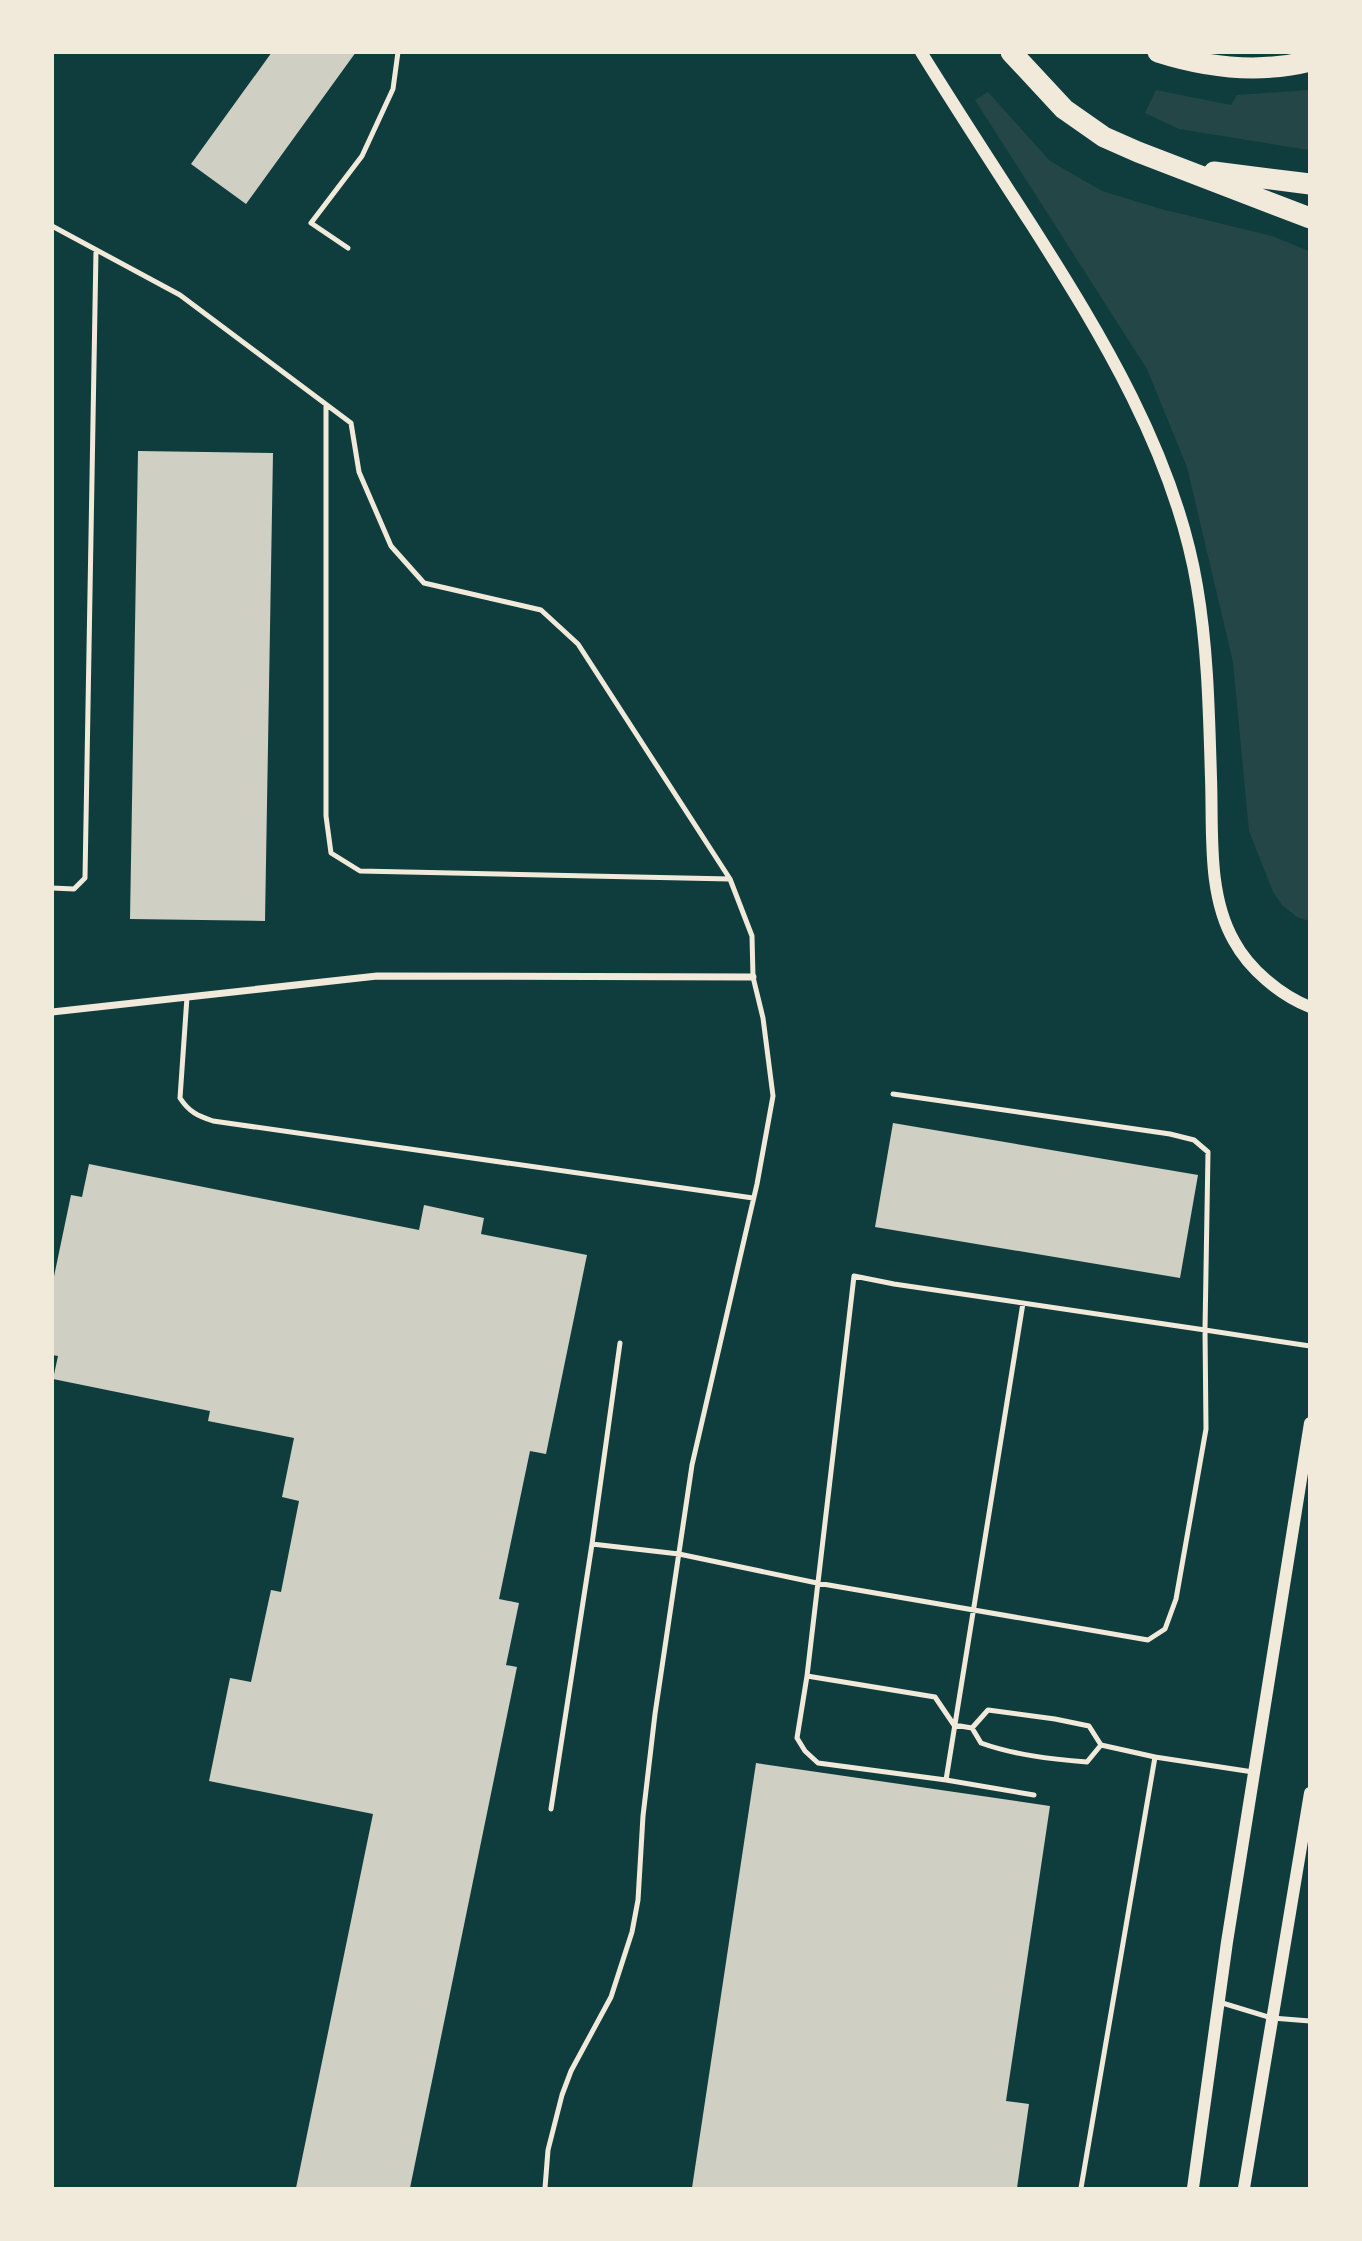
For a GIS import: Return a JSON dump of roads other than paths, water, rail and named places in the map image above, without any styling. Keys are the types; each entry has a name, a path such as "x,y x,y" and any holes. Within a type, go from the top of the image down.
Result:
{"highway":[{"path":"1011,52 1064,109 1104,137 1310,218"},
{"path":"1158,52 1213,66 1244,69 1310,61"},
{"path":"1184,169 1310,184"}],"street":[{"path":"921,52 1080,301 1120,372 1153,440 1182,523 1197,584 1207,661 1214,871 1223,915 1233,940 1250,964 1299,1003 1310,1007"},
{"path":"52,1012 377,976 753,977"},
{"path":"1193,2189 1253,1772 1310,1423"},
{"path":"1244,2189 1310,1793"}],"lane":[{"path":"348,248 311,223 362,156 393,89 398,52"},
{"path":"52,226 180,295 351,423 359,472 391,546 424,583 541,610 578,644 730,879 752,936 753,977 763,1018 773,1096 753,1198 692,1465 651,1752 643,1816 638,1900 632,1932 611,1997 571,2071 562,2095 548,2150 545,2189"},
{"path":"52,888 74,889 85,877 96,250"},
{"path":"326,405 326,816 331,853 360,871 730,879"},
{"path":"187,997 180,1098 195,1115 227,1123 753,1198"},
{"path":"592,1544 678,1554 817,1583 1148,1640 1165,1629 1176,1599 1206,1429 1208,1152 1194,1140 1170,1134 893,1094"},
{"path":"1034,1795 818,1763 805,1751 797,1738 807,1676 854,1276 1310,1346"},
{"path":"946,1780 1023,1303"},
{"path":"551,1809 620,1343"},
{"path":"807,1676 934,1697 954,1725 972,1728 981,1743 997,1749 1087,1762 1101,1745"},
{"path":"972,1728 988,1710 1055,1718 1089,1726 1101,1745 1155,1757 1253,1772"},
{"path":"1081,2189 1155,1757"},
{"path":"1219,2002 1272,2018 1310,2021"}]}
